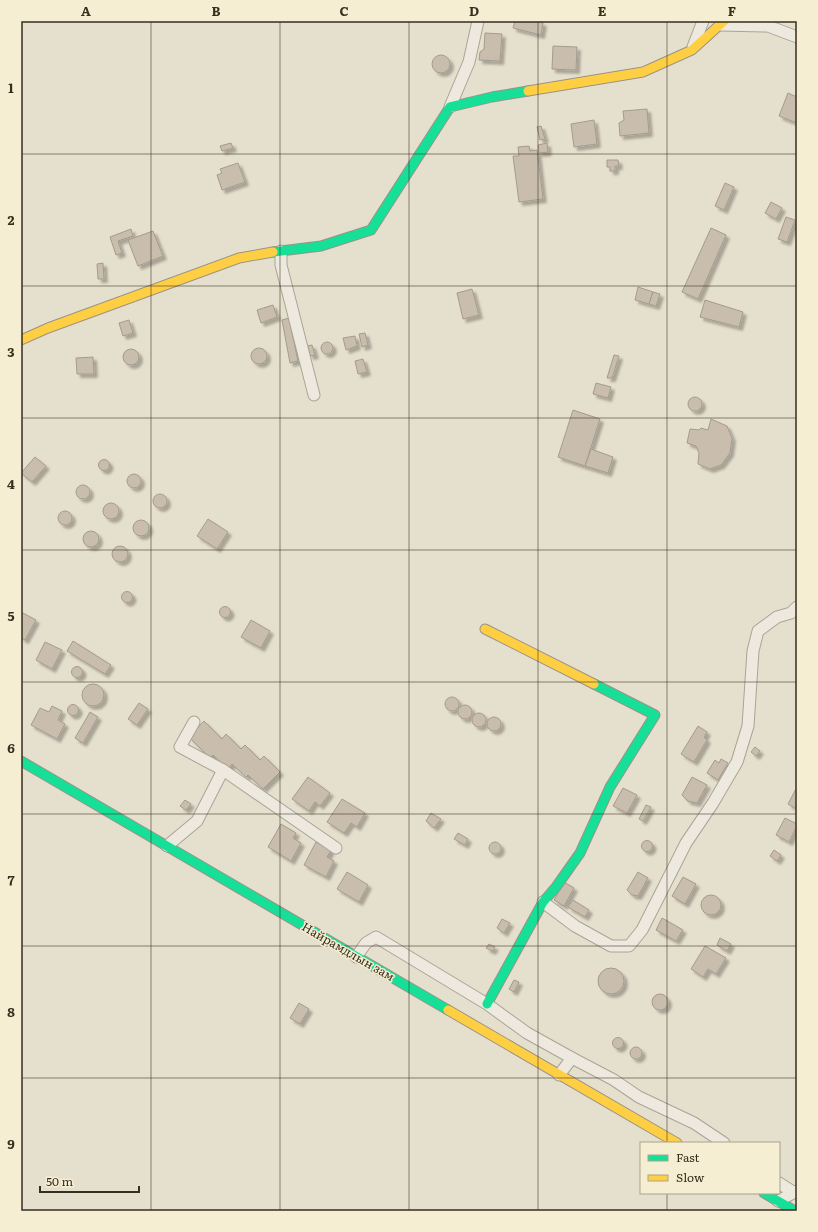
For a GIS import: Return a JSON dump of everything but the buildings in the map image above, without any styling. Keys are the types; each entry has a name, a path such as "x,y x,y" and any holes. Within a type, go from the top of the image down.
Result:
{"street":[{"path":"21,340 48,328 239,258 321,246 371,230 450,107 469,62 478,21"},
{"path":"692,50 703,21"},
{"path":"450,107 492,97 643,72 692,50 722,23 768,26 797,37"},
{"path":"281,251 281,265 314,395"},
{"path":"543,902 576,926 612,946 630,946 642,930 686,843 713,803 736,762 748,726 753,652 758,632 777,617 795,612"},
{"path":"485,629 655,716 610,787 580,853 556,887 543,902 487,1004"},
{"path":"194,722 180,747 223,770 336,848"},
{"name":"Найрамдлын зам","path":"21,760 559,1076 675,1142"},
{"path":"167,846 197,821 223,770"},
{"path":"356,957 366,943 376,937 487,1004 526,1033 614,1080 639,1096 694,1123 722,1142"},
{"path":"559,1076 572,1058"},
{"path":"780,1184 795,1192"},
{"path":"778,1201 795,1192"},
{"path":"766,1194 795,1211"}],"traffic: fast":[{"path":"273,252 321,246 371,230 450,107 492,97 528,91"},
{"path":"487,1004 543,902 556,887 580,853 610,787 655,715 594,684"},
{"path":"21,761 448,1010"},
{"path":"766,1194 795,1211"}],"traffic: slow":[{"path":"528,91 643,72 692,50 724,21"},
{"path":"21,340 48,328 239,258 273,252"},
{"path":"485,629 594,684"},
{"path":"448,1010 675,1142"}]}
